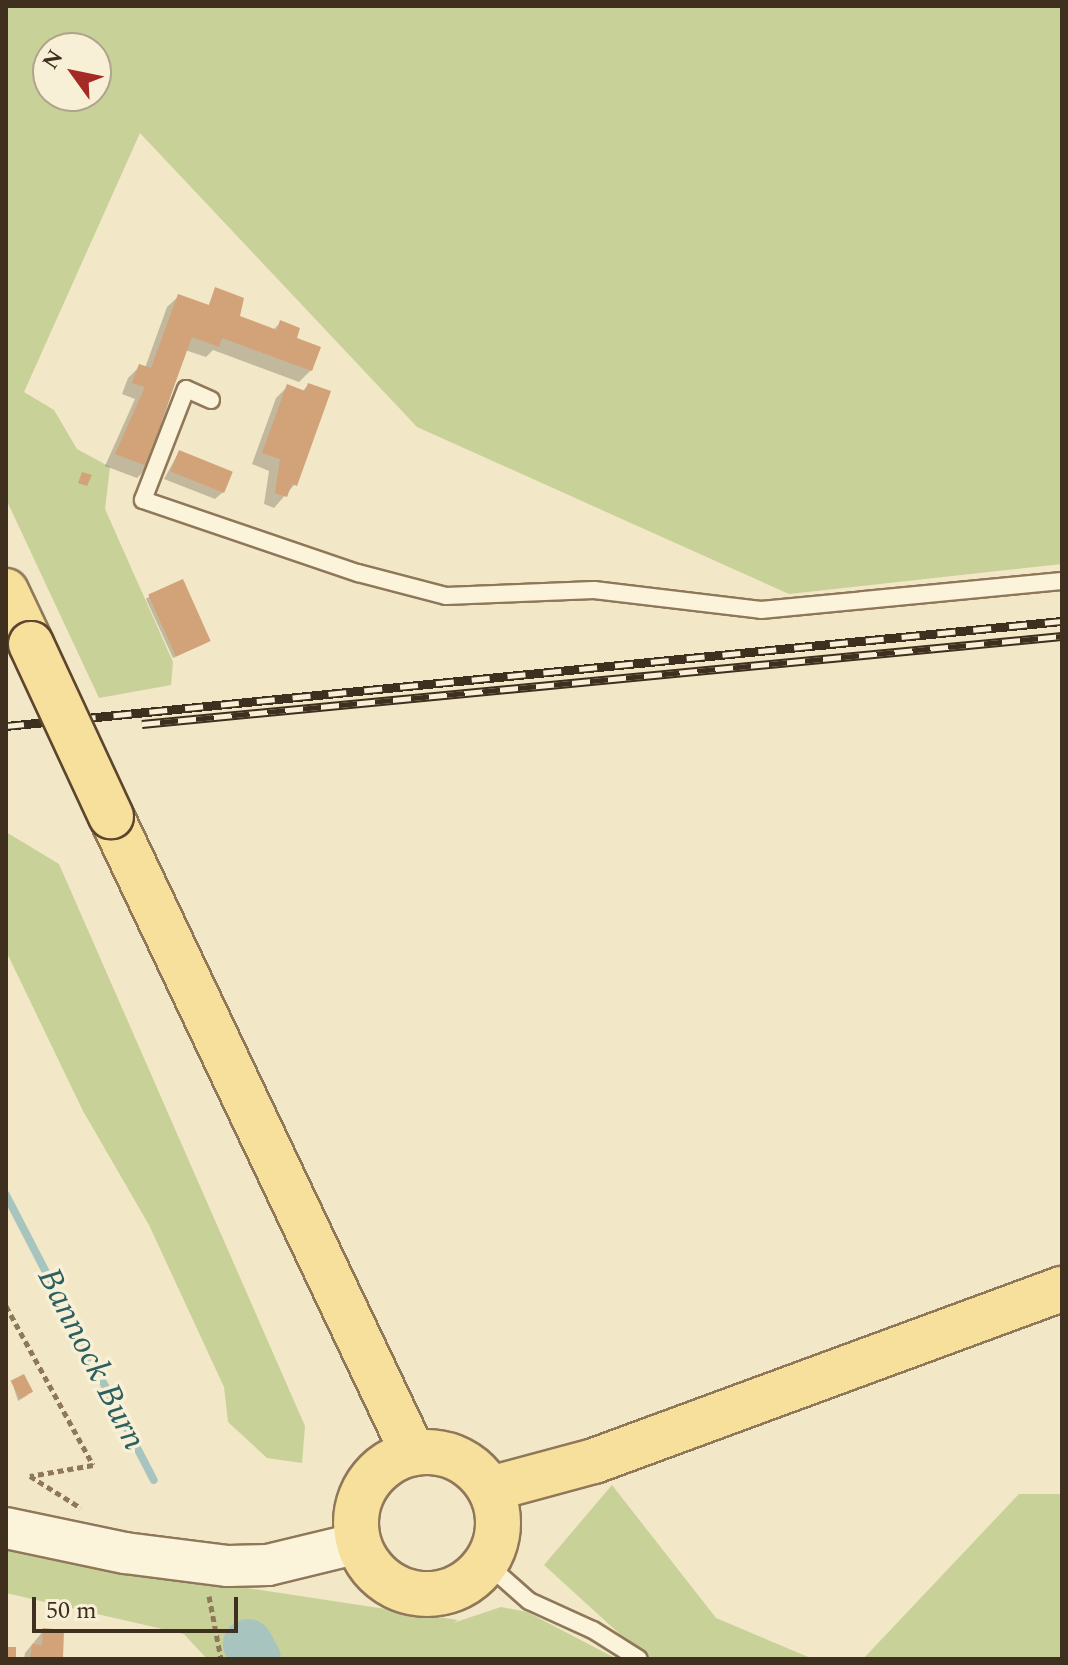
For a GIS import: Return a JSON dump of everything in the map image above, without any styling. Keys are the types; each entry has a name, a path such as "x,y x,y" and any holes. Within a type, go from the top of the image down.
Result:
{"main road":[{"path":"6,591 353,1335 400,1458"},
{"path":"490,1489 594,1461 1062,1289"},
{"path":"492,1549 490,1489 458,1458 400,1458 360,1499 359,1543 377,1572 405,1590 450,1590 492,1549 594,1461"}],"street":[{"path":"6,1528 125,1553 228,1566 268,1565 359,1543"}],"lane":[{"path":"211,400 186,389 143,500 358,573 446,596 594,590 761,610 1062,581"},
{"path":"492,1549 529,1601 593,1630 639,1659"}],"path":[{"path":"6,1306 93,1465 30,1476 84,1509"},
{"path":"217,1635 221,1659"}],"green space":[{"path":"6,6 1062,6 1062,564 789,594 417,427 140,133 24,392 54,410 77,449 110,467 105,509 173,662 171,685 99,698 6,499"},
{"path":"6,832 59,864 305,1426 302,1463 267,1458 228,1422 224,1387 149,1225 83,1111 6,951"},
{"path":"612,1485 716,1618 813,1659 647,1659 544,1565"},
{"path":"1019,1494 1062,1494 1062,1659 863,1659"},
{"path":"6,1546 95,1565 458,1620 453,1623 501,1607 527,1612 617,1659 207,1659 184,1634 6,1593"}],"building":[{"path":"215,287 244,298 240,316 277,330 280,320 300,328 297,338 321,347 312,371 222,338 219,347 192,337 161,422 167,424 150,467 115,454 145,387 132,383 139,364 151,368 178,294 209,305"},
{"path":"308,383 331,391 297,486 292,484 287,497 275,493 280,459 262,453 287,384 305,391"},
{"path":"179,450 233,472 224,493 170,471"},
{"path":"82,472 92,475 87,486 78,483"},
{"path":"183,579 211,641 176,657 148,594"},
{"path":"24,1374 33,1392 20,1399 11,1381"},
{"path":"43,1628 64,1630 63,1659 30,1659 32,1644 42,1645"},
{"path":"6,1647 16,1647 16,1659 6,1659"}],"waterway":[{"name":"Bannock Burn","path":"6,1195 154,1480"},
{"name":"Bannock Burn","path":"248,1644 256,1659"}],"railway":[{"path":"6,726 1062,621"},
{"path":"142,724 1062,636"}]}
